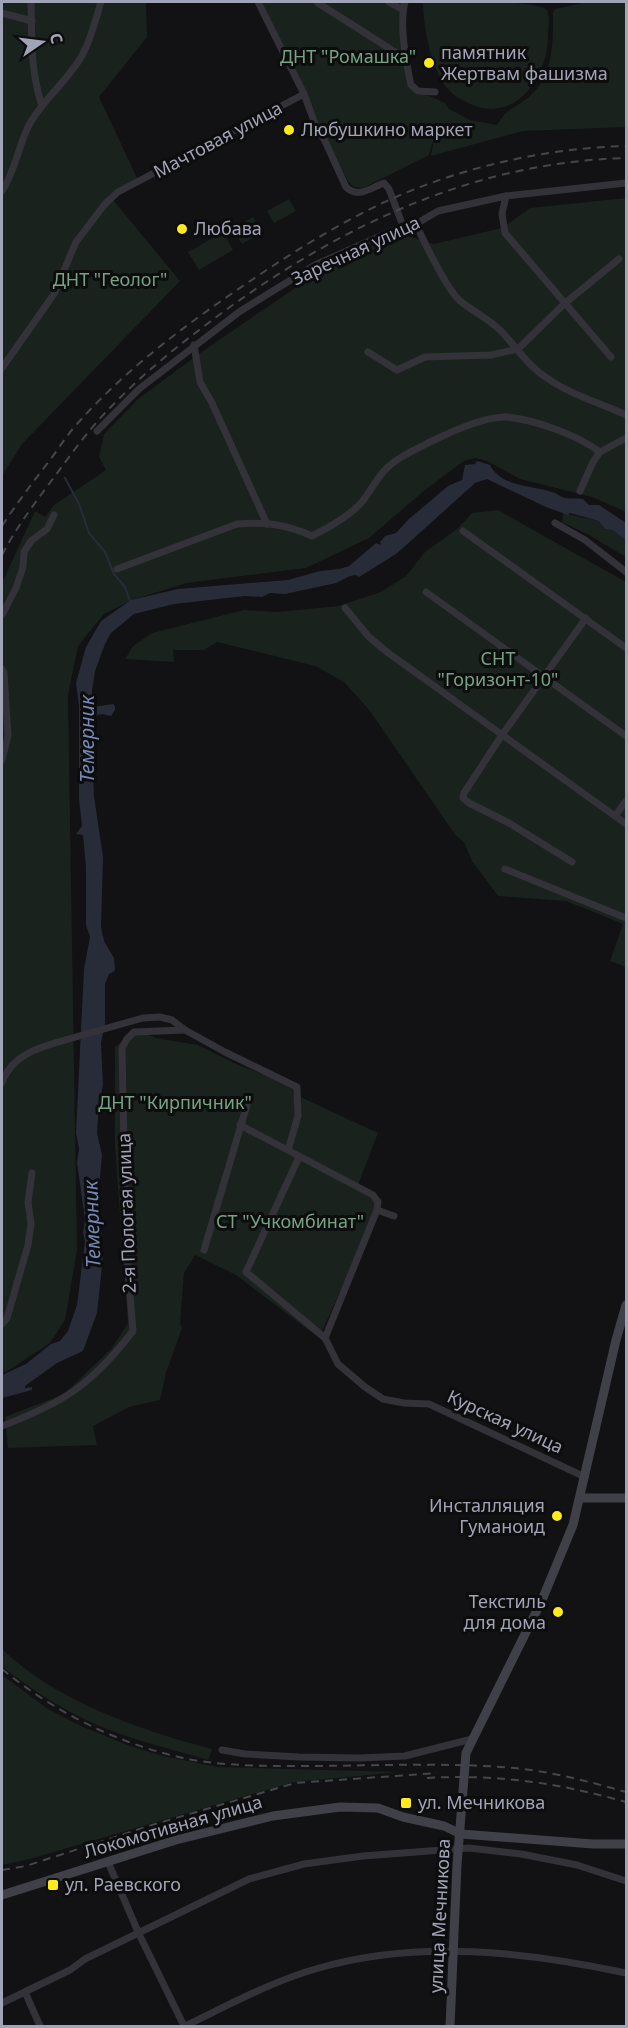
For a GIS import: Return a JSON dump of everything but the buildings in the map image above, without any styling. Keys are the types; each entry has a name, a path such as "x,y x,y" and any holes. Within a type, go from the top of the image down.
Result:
{"main road":[{"name":"Курская улица","path":"464,1771 466,1753 472,1739 519,1647 573,1526 616,1340 627,1305"},
{"path":"580,1498 627,1498"},
{"name":"улица Мечникова","path":"450,2026 464,1771"},
{"name":"Локомотивная улица","path":"2,1895 234,1824 340,1807 378,1808 403,1817 444,1826 460,1834 593,1844 627,1844"}],"street":[{"path":"31,2 34,83 42,105"},
{"path":"2,191 12,173 28,127 42,105 79,61 101,2"},
{"path":"258,2 304,94 318,132 324,139 346,187 352,193 358,194 384,183 389,189 403,226"},
{"path":"389,2 403,10"},
{"path":"405,2 403,10 406,59 411,85 418,91 435,92"},
{"path":"318,3 406,59"},
{"path":"2,13 32,21"},
{"name":"Мачтовая улица","path":"2,368 54,294 76,242 105,204 118,192 304,94"},
{"name":"Заречная улица","path":"97,431 139,388 194,345 238,312 315,266 403,226 416,224 438,211 506,196 627,183"},
{"path":"506,196 502,214 505,233 611,357"},
{"path":"416,224 423,241 457,298 498,328 543,376 582,399 627,415"},
{"path":"368,352 397,370 425,357 491,355 518,349 564,304 619,259"},
{"path":"194,345 200,382 212,403 267,524"},
{"path":"117,569 237,524 292,527 312,536 361,504 388,466 450,432 475,423 505,417 539,425 584,440 600,452"},
{"path":"580,491 600,452 627,438"},
{"path":"2,615 16,588 23,567 24,552 31,541 46,529 54,515"},
{"path":"555,523 585,540 627,572"},
{"path":"463,531 627,648"},
{"path":"426,592 627,736"},
{"path":"345,608 369,637 387,652 627,824"},
{"path":"572,862 463,798 502,735 586,618"},
{"path":"2,669 8,736 2,760"},
{"path":"615,816 627,801"},
{"path":"505,869 627,918"},
{"path":"2,1083 5,1072 16,1060 41,1047 143,1018 160,1017 172,1020 185,1030"},
{"name":"2-я Пологая улица","path":"2,1425 60,1402 88,1382 112,1358 133,1331 126,1246 122,1048 134,1032 185,1030 297,1087 298,1116 288,1150"},
{"path":"204,1250 247,1106"},
{"path":"240,1125 373,1195 378,1202 377,1210 325,1338"},
{"name":"Курская улица","path":"299,1157 246,1272 325,1338 338,1364 383,1399 429,1404 585,1477"},
{"path":"2,1324 7,1318 28,1245 31,1224 28,1202 32,1173"},
{"path":"377,1210 394,1216"},
{"path":"222,1750 244,1754 288,1756 383,1757 405,1756 472,1739"},
{"path":"2,2003 70,1970 85,1959 249,1879 304,1864 363,1856 459,1848 521,1854 577,1865 627,1881"},
{"path":"108,1862 139,1934 185,2026 276,1983 319,1967 367,1957 453,1952 524,1954 627,1974"},
{"path":"25,1992 40,2026"}],"green space":[{"path":"468,1 525,4 546,9 549,21 546,52 542,68 525,94 513,103 499,108 483,108 466,102 452,93 442,81 433,59 426,35 423,2"},
{"name":"ДНТ \"Геолог\"","path":"2,2 146,2 147,37 99,97 138,180 109,195 180,281 22,444 2,476"},
{"name":"ДНТ \"Ромашка\"","path":"257,2 403,2 400,8 408,86 413,97 409,87 445,103 449,109 470,120 497,125 508,111 529,97 543,79 550,58 555,9 587,2 626,2 626,127 523,131 431,156 435,134 429,155 363,188 354,187 348,181"},
{"path":"626,198 626,512 592,497 520,479 487,461 476,458 464,461 425,490 369,538 306,568 187,583 132,600 104,614 78,646 68,695 77,1250 65,1320 50,1343 2,1373 2,583 35,511 45,517 54,505 106,470 99,457 104,434 138,399 200,353 323,269 398,233 434,244 502,228 530,208"},
{"path":"289,199 296,211 274,223 267,211"},
{"path":"253,217 262,232 242,244 233,229"},
{"path":"223,232 233,250 199,270 188,252"},
{"name":"СНТ \"Горизонт-10\"","path":"498,510 626,582 626,967 610,961 623,924 566,901 498,896 472,861 464,842 456,836 370,711 344,682 315,666 217,642 204,650 173,650 174,662 125,659 133,646 152,633 244,610 277,612 338,606 381,592 406,576 425,552 457,529 472,513"},
{"path":"563,513 599,521 605,529 612,530 626,540 626,557 562,522"},
{"path":"137,1030 156,1038 198,1045 236,1064 297,1088 296,1095 378,1133 358,1185 382,1199 319,1338 236,1275 195,1255 184,1273 180,1323 182,1328 166,1373 160,1400 129,1407 93,1426 97,1445 8,1448 5,1417 64,1394 112,1348 128,1323 115,1146 115,1047"},
{"path":"2,1649 47,1684 100,1711 156,1733 212,1749 208,1760 130,1737 75,1715 23,1683 4,1668"},
{"path":"2,1675 48,1709 81,1726 130,1746 163,1756 218,1767 400,1772 294,1782 30,1859 2,1865"}],"water":[{"name":"Темерник","path":"477,461 490,465 502,478 509,481 565,498 583,499 589,505 599,505 626,523 626,540 612,530 605,529 599,521 570,513 568,515 546,507 487,479 475,483 396,554 359,577 350,576 336,583 285,594 270,593 262,597 245,596 174,604 134,614 111,633 105,644 95,671 92,691 93,707 113,704 115,710 111,716 102,714 91,717 94,796 103,857 101,927 104,941 114,958 115,971 109,974 105,984 105,1023 101,1043 103,1085 97,1133 102,1155 98,1199 103,1257 97,1313 83,1351 57,1363 25,1386 25,1388 32,1387 32,1390 2,1398 2,1375 26,1364 51,1344 60,1341 68,1331 77,1305 85,1241 83,1233 85,1219 77,1163 79,1149 76,1133 84,969 90,937 86,925 86,867 83,835 76,834 82,826 79,799 79,706 76,683 86,647 101,621 131,600 178,589 288,580 349,566 376,543 381,545 380,542 385,536 396,533 448,486 462,480 465,465 475,464"}],"waterway":[{"path":"65,478 79,504 89,533 105,552 114,574 125,587 131,604"}],"railway":[{"path":"2,526 70,433 113,387 194,320 311,242 389,200 475,169 535,155 626,146"},
{"path":"2,555 39,498 86,434 109,409 176,348 219,315 312,253 361,227 462,186 515,172 570,162 626,158"},
{"path":"2,1669 44,1700 92,1726 142,1746 193,1760 261,1766 488,1766 558,1775 626,1792"},
{"path":"2,1870 26,1866 152,1825 295,1783 437,1773"},
{"path":"427,1778 478,1777 528,1781 626,1802"}],"place":[{"name":"памятник Жертвам фашизма","path":"429,63"},
{"name":"Любушкино маркет","path":"289,130"},
{"name":"Любава","path":"182,229"},
{"name":"Инсталляция Гуманоид","path":"557,1516"},
{"name":"Текстиль для дома","path":"558,1612"},
{"name":"ул. Мечникова","path":"406,1803"},
{"name":"ул. Раевского","path":"53,1885"}],"park label":[{"name":"ДНТ \"Кирпичник\"","path":"175,1103"},
{"name":"СТ \"Учкомбинат\"","path":"290,1222"}]}
